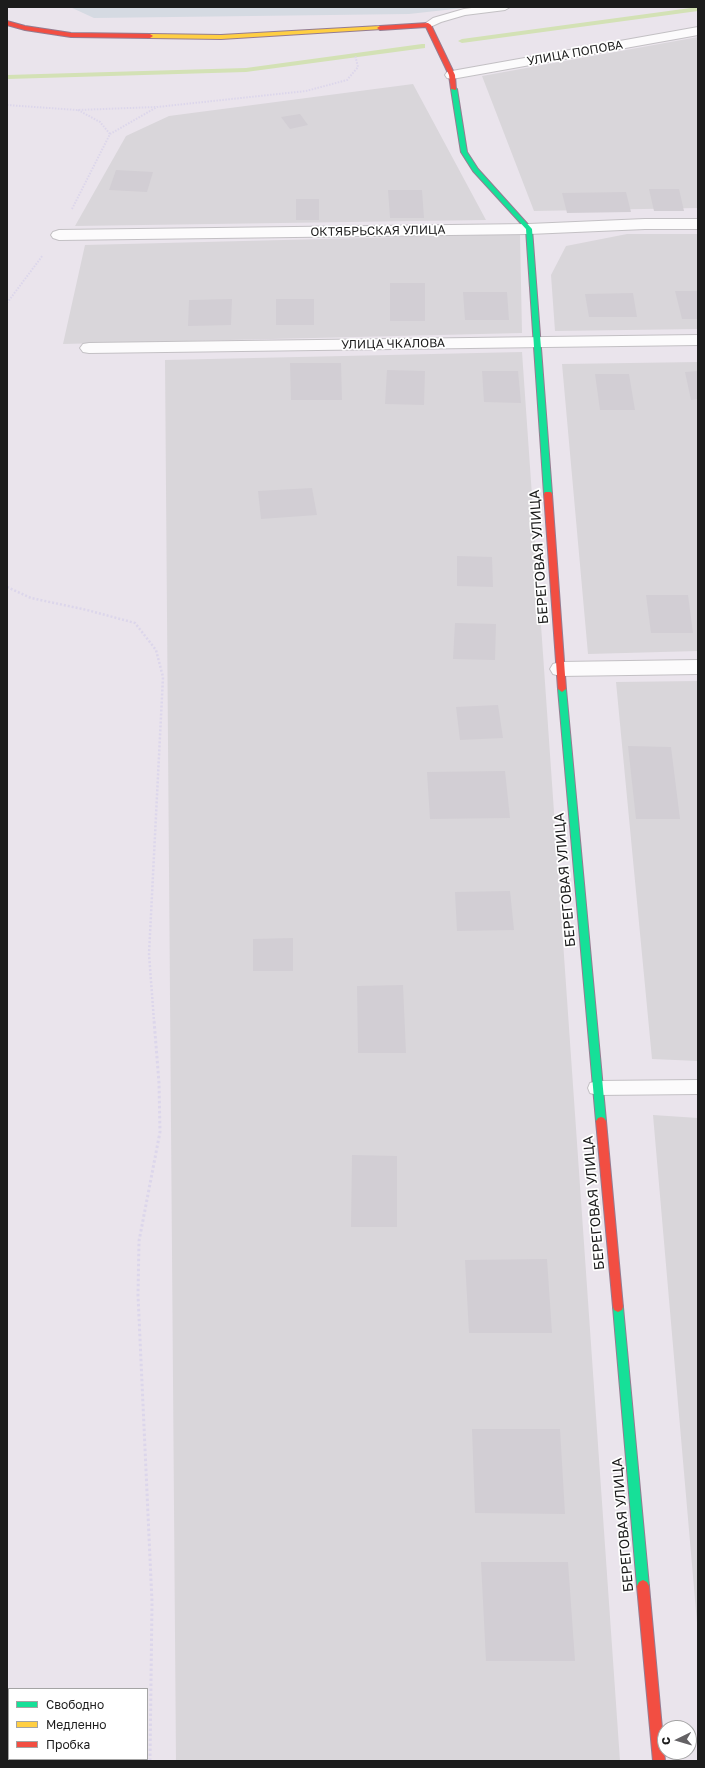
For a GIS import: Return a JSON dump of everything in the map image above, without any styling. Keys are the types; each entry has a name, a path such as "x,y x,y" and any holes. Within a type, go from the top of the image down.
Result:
{"street":[{"path":"7,23 25,28 71,34 221,37 428,25 452,75 464,152 475,170 529,229"},
{"name":"УЛИЦА ПОПОВА","path":"452,75 698,31"},
{"name":"ОКТЯБРЬСКАЯ УЛИЦА","path":"59,235 529,229 645,224 698,224"},
{"name":"БЕРЕГОВАЯ УЛИЦА","path":"529,229 560,669 659,1761"},
{"name":"УЛИЦА ЧКАЛОВА","path":"89,348 698,340"},
{"path":"560,669 698,667"}],"lane":[{"path":"428,25 437,20 464,12 505,7"},
{"path":"597,1088 698,1087"}],"path":[{"path":"7,105 77,110 157,107 306,91 347,80 358,67 357,64"},
{"path":"7,303 59,235 110,134 157,107"},
{"path":"77,110 100,122 110,134"},
{"path":"7,587 31,598 87,610 135,623 156,650 163,677 149,954 160,1132 139,1241 138,1295 152,1602 150,1761"}],"shaded area":[{"path":"70,7 472,7 409,14 94,18"},
{"path":"698,37 698,208 534,211 482,76"},
{"path":"413,84 486,220 75,226 126,136 169,116"},
{"path":"520,234 522,333 63,344 85,245"},
{"path":"627,234 698,234 698,329 555,331 551,275 566,246"},
{"path":"522,352 620,1761 176,1761 165,360"},
{"path":"698,362 698,651 588,654 562,364"},
{"path":"698,681 698,1061 652,1059 616,682"},
{"path":"653,1115 698,1118 698,1634"}],"building":[{"path":"300,114 308,125 290,129 281,117"},
{"path":"116,170 153,172 147,192 109,190"},
{"path":"649,189 679,189 684,211 654,211"},
{"path":"388,190 422,190 424,218 390,218"},
{"path":"626,192 631,212 567,213 562,193"},
{"path":"296,199 319,199 319,220 296,220"},
{"path":"390,283 425,283 425,321 390,321"},
{"path":"675,291 698,291 698,319 682,319"},
{"path":"463,292 507,292 509,320 465,320"},
{"path":"633,293 637,317 589,317 585,294"},
{"path":"232,299 231,325 188,326 189,300"},
{"path":"276,299 314,299 314,325 276,325"},
{"path":"290,363 341,363 342,400 291,400"},
{"path":"387,370 425,371 424,405 385,404"},
{"path":"482,371 518,371 521,403 484,402"},
{"path":"698,371 698,399 691,400 685,372"},
{"path":"595,374 629,374 635,410 600,410"},
{"path":"312,488 317,515 261,519 258,491"},
{"path":"457,556 492,557 493,587 457,586"},
{"path":"646,595 688,595 693,633 651,633"},
{"path":"455,623 496,624 495,660 453,659"},
{"path":"498,705 503,738 460,740 456,707"},
{"path":"628,746 671,747 680,819 636,819"},
{"path":"505,771 510,818 430,819 427,772"},
{"path":"510,891 514,930 457,931 455,892"},
{"path":"293,938 293,971 253,971 253,939"},
{"path":"403,985 406,1053 358,1053 357,986"},
{"path":"352,1155 397,1156 397,1227 351,1227"},
{"path":"547,1259 552,1333 469,1333 465,1260"},
{"path":"472,1429 560,1429 565,1514 475,1513"},
{"path":"481,1562 568,1562 575,1661 486,1661"}],"waterway":[{"path":"462,41 698,9"},
{"path":"7,77 246,70 422,46"}],"traffic: fast":[{"path":"454,89 464,152 475,170 529,229 548,494"},
{"path":"562,689 601,1121"},
{"path":"618,1307 643,1586"}],"traffic: slow":[{"path":"150,36 221,37 380,28"}],"traffic: jam":[{"path":"7,23 25,28 71,35 150,36"},
{"path":"380,28 428,25 452,75 454,89"},
{"path":"548,494 562,689"},
{"path":"601,1121 618,1307"},
{"path":"643,1586 659,1761"}]}
